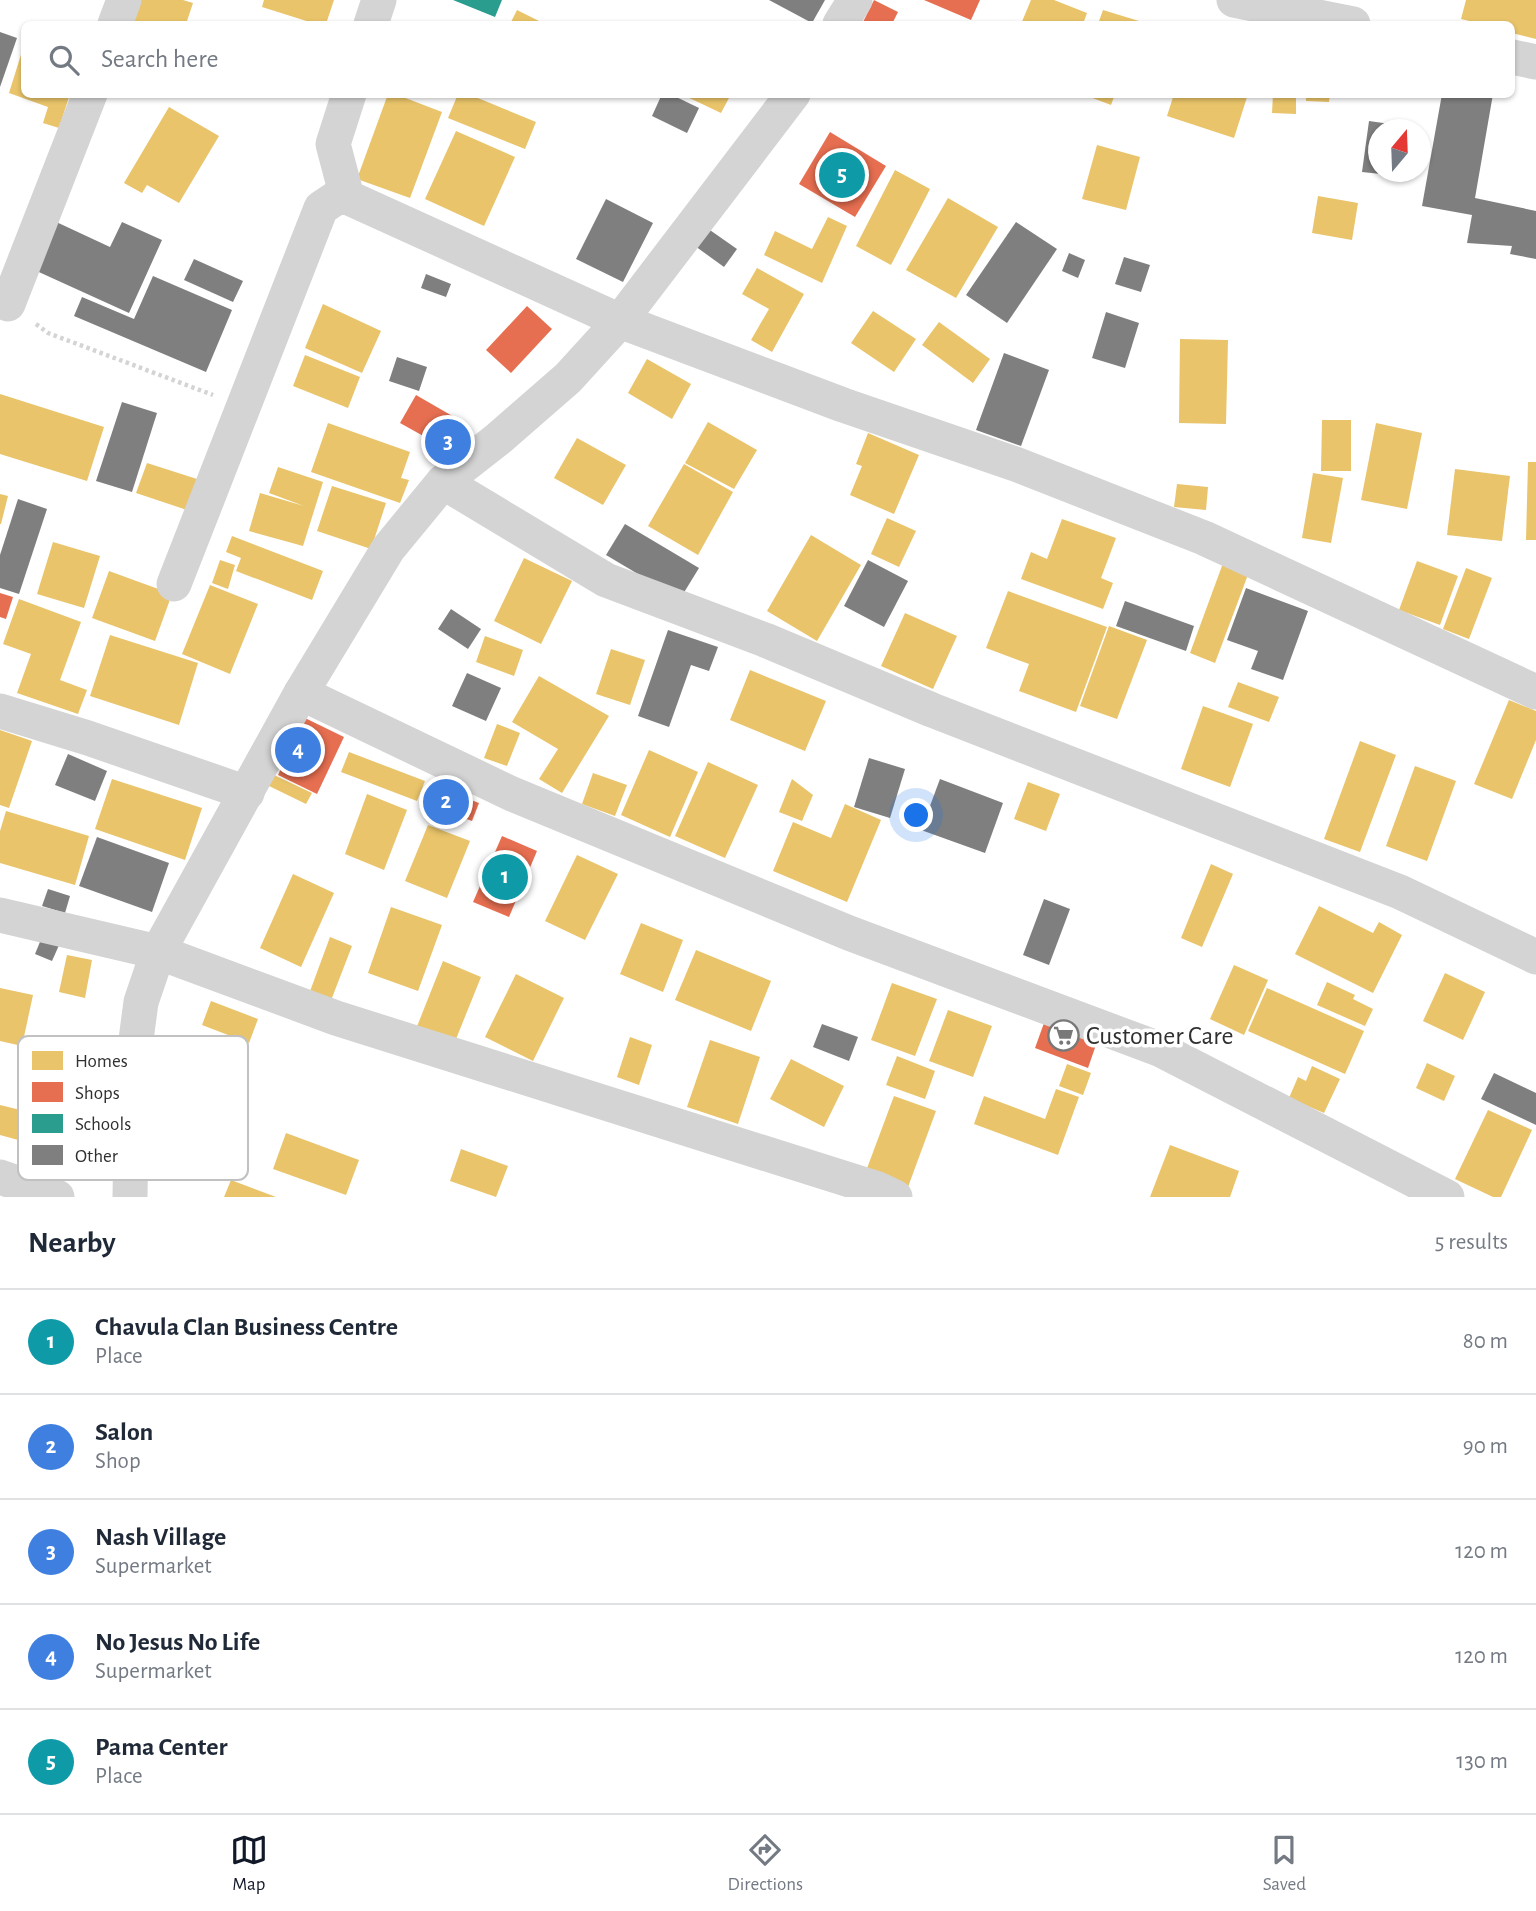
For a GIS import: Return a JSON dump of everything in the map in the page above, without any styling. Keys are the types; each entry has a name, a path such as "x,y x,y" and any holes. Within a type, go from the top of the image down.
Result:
{"street":[{"path":"116,21 124,0"},
{"path":"372,21 379,0"},
{"path":"842,21 855,0"},
{"path":"1234,0 1338,21"},
{"path":"1515,58 1536,62"},
{"path":"8,304 88,98"},
{"path":"347,197 333,144 348,98"},
{"path":"136,1036 141,1002 158,952 301,693 388,549 443,482 498,439 568,378 620,321 790,98"},
{"path":"174,584 321,208 336,198 347,197 620,321 843,405 1018,465 1204,538 1536,692"},
{"path":"443,482 606,580 765,640 944,715 1400,892 1536,957"},
{"path":"301,693 512,794 849,933 1159,1049 1447,1197"},
{"path":"0,711 88,738 247,793"},
{"path":"0,915 158,952 336,1018 878,1189 895,1197"},
{"path":"0,1177 57,1197"}],"path":[{"path":"8,304 48,333 243,406"}],"building: Homes":[{"path":"141,0 183,0 193,3 187,21 134,21"},
{"path":"264,0 334,0 327,21 306,21 262,7"},
{"path":"1031,0 1054,0 1087,13 1084,21 1022,21"},
{"path":"1466,0 1536,0 1536,39 1515,34 1515,21 1461,19"},
{"path":"517,10 539,21 512,21"},
{"path":"1103,10 1139,21 1099,21"},
{"path":"21,55 21,97 9,93"},
{"path":"23,98 69,98 59,128 43,123 48,107"},
{"path":"387,98 405,98 442,112 410,198 357,179"},
{"path":"456,98 478,98 536,122 525,149 448,118"},
{"path":"689,98 729,98 721,113"},
{"path":"1093,98 1114,98 1111,105"},
{"path":"1173,98 1247,98 1234,138 1167,116"},
{"path":"1273,98 1296,98 1296,114 1272,113"},
{"path":"1306,98 1330,98 1329,102 1306,101"},
{"path":"169,107 219,136 179,203 147,185 142,193 124,183"},
{"path":"456,131 515,157 484,226 425,199"},
{"path":"1097,145 1140,157 1126,210 1082,199"},
{"path":"895,170 930,189 891,265 856,246"},
{"path":"1318,196 1358,203 1352,240 1312,233"},
{"path":"948,198 998,227 956,298 906,270"},
{"path":"828,217 847,226 822,283 764,255 775,231 812,249"},
{"path":"757,268 804,294 772,352 751,340 769,309 742,294"},
{"path":"323,304 381,331 362,373 305,348"},
{"path":"873,311 916,339 894,372 851,343"},
{"path":"939,322 990,359 973,383 922,345"},
{"path":"1180,339 1228,340 1226,424 1179,423"},
{"path":"305,355 360,377 348,408 293,386"},
{"path":"647,359 691,384 672,419 628,393"},
{"path":"0,394 104,427 87,481 0,454"},
{"path":"1322,420 1351,420 1351,471 1321,471"},
{"path":"708,422 757,450 734,489 685,463"},
{"path":"328,423 410,452 401,478 409,480 400,503 311,472"},
{"path":"1376,423 1422,433 1407,509 1361,500"},
{"path":"868,433 919,455 894,514 850,495 862,466 856,464"},
{"path":"577,438 626,465 603,505 554,478"},
{"path":"1528,462 1536,462 1536,540 1526,540"},
{"path":"147,463 197,479 187,510 136,493"},
{"path":"684,464 733,492 698,555 648,526"},
{"path":"278,467 323,482 303,546 249,531 260,493 304,506 269,493"},
{"path":"1455,469 1510,476 1502,541 1447,535"},
{"path":"1313,473 1343,478 1331,543 1302,538"},
{"path":"1177,484 1208,487 1206,510 1174,507"},
{"path":"332,486 386,503 371,549 317,531"},
{"path":"0,494 8,496 1,524 0,524"},
{"path":"887,518 916,531 899,567 871,554"},
{"path":"1062,519 1116,538 1101,578 1113,583 1103,609 1021,579 1031,552 1047,559"},
{"path":"811,535 861,565 817,641 767,611"},
{"path":"232,536 323,571 312,600 236,571 241,558 226,552"},
{"path":"53,542 100,556 84,608 37,594"},
{"path":"1226,555 1252,564 1215,663 1190,653"},
{"path":"524,558 572,581 541,644 494,621"},
{"path":"220,560 235,565 228,589 212,583"},
{"path":"1417,561 1458,576 1440,625 1399,610"},
{"path":"1466,568 1492,578 1469,639 1443,629"},
{"path":"109,571 172,594 155,641 92,618"},
{"path":"210,585 258,604 230,674 182,654"},
{"path":"1008,591 1107,627 1076,712 1019,691 1029,664 986,648"},
{"path":"19,599 81,622 60,680 87,690 78,714 17,693 31,654 3,644"},
{"path":"905,613 957,636 933,689 881,666"},
{"path":"1109,626 1147,640 1117,719 1080,706"},
{"path":"110,635 198,663 179,725 90,696"},
{"path":"485,636 523,650 514,676 476,662"},
{"path":"611,649 645,660 630,705 596,694"},
{"path":"750,670 826,701 805,751 730,720"},
{"path":"539,676 609,716 562,793 539,779 558,749 512,722"},
{"path":"1238,682 1279,697 1269,722 1228,707"},
{"path":"1509,700 1536,711 1536,740 1512,799 1474,784"},
{"path":"1203,706 1253,724 1230,787 1181,769"},
{"path":"497,724 520,733 507,766 484,758"},
{"path":"0,730 32,741 9,808 0,805"},
{"path":"1360,741 1396,755 1360,852 1324,839"},
{"path":"649,750 698,772 670,837 621,815"},
{"path":"349,752 425,781 417,801 341,772"},
{"path":"708,762 758,785 725,858 675,836"},
{"path":"1415,766 1456,781 1427,861 1386,846"},
{"path":"593,773 627,785 615,816 582,804"},
{"path":"272,774 312,793 306,804 267,785"},
{"path":"112,779 202,808 185,860 95,829"},
{"path":"792,779 813,795 802,821 779,812"},
{"path":"1028,782 1060,794 1046,831 1014,819"},
{"path":"367,794 407,810 384,870 345,854"},
{"path":"845,804 881,820 847,902 773,871 793,822 831,838"},
{"path":"6,811 89,836 75,885 0,863 0,831"},
{"path":"428,825 470,841 447,898 405,881"},
{"path":"577,855 618,874 585,940 545,921"},
{"path":"1211,864 1233,874 1202,947 1181,938"},
{"path":"293,874 334,893 301,967 260,948"},
{"path":"1319,906 1373,933 1379,922 1402,935 1373,993 1295,954"},
{"path":"391,907 442,925 418,991 368,973"},
{"path":"641,923 683,940 663,992 620,974"},
{"path":"330,937 352,946 330,1003 309,994"},
{"path":"696,950 771,981 751,1031 675,1000"},
{"path":"67,955 92,960 85,998 59,992"},
{"path":"443,961 481,977 452,1049 414,1034"},
{"path":"1234,965 1268,980 1244,1035 1210,1019"},
{"path":"1445,973 1485,992 1463,1040 1423,1021"},
{"path":"516,974 564,998 533,1061 485,1037"},
{"path":"1327,982 1355,995 1353,999 1373,1009 1365,1026 1317,1005"},
{"path":"892,983 937,999 915,1056 871,1040"},
{"path":"0,988 33,995 24,1036 18,1036 18,1045 0,1041"},
{"path":"1267,988 1364,1031 1345,1074 1248,1031"},
{"path":"211,1001 258,1019 249,1043 248,1036 231,1036 202,1025"},
{"path":"948,1010 992,1026 973,1077 929,1061"},
{"path":"630,1037 652,1045 639,1085 617,1077"},
{"path":"710,1040 760,1057 738,1124 687,1107"},
{"path":"897,1056 935,1071 925,1099 886,1085"},
{"path":"791,1059 844,1086 824,1127 770,1099"},
{"path":"1427,1063 1455,1076 1444,1101 1416,1088"},
{"path":"1067,1064 1091,1073 1083,1095 1059,1086"},
{"path":"1312,1066 1340,1079 1324,1113 1289,1098 1298,1077 1306,1081"},
{"path":"1056,1089 1079,1097 1058,1155 974,1124 984,1096 1045,1119"},
{"path":"894,1096 936,1111 908,1187 866,1171"},
{"path":"0,1105 18,1109 18,1140 0,1135"},
{"path":"1488,1110 1532,1130 1501,1197 1493,1197 1455,1179"},
{"path":"286,1133 359,1160 346,1195 273,1169"},
{"path":"1170,1145 1239,1171 1230,1197 1150,1197"},
{"path":"461,1149 508,1166 496,1197 450,1181"},
{"path":"231,1180 276,1197 224,1197"}],"building: Shops":[{"path":"874,0 898,12 894,21 864,21"},
{"path":"924,0 980,0 971,20"},
{"path":"830,132 886,166 855,217 799,184"},
{"path":"527,306 552,329 511,373 486,350"},
{"path":"416,395 468,425 452,452 400,423"},
{"path":"0,593 13,597 6,619 0,617"},
{"path":"305,718 344,737 317,794 278,775"},
{"path":"442,789 479,803 472,821 436,808"},
{"path":"502,836 537,851 509,917 473,902"},
{"path":"1044,1023 1097,1042 1088,1068 1035,1048"}],"building: Schools":[{"path":"453,0 502,0 495,17"}],"building: Other":[{"path":"769,0 825,0 813,21"},
{"path":"0,32 17,38 0,87"},
{"path":"660,98 678,98 699,108 687,133 652,116"},
{"path":"1441,98 1492,98 1475,198 1536,211 1536,259 1510,254 1512,246 1467,243 1472,215 1422,206 1426,182 1431,182 1431,156"},
{"path":"1368,128 1368,173 1362,172"},
{"path":"606,199 653,223 623,282 576,259"},
{"path":"52,220 110,247 122,222 162,240 129,313 30,268"},
{"path":"1016,222 1057,249 1007,323 966,295"},
{"path":"707,228 737,249 724,267 695,246"},
{"path":"1069,253 1085,260 1078,278 1062,271"},
{"path":"1124,257 1150,265 1141,292 1115,284"},
{"path":"194,259 243,281 233,302 184,280"},
{"path":"426,274 451,284 446,297 421,288"},
{"path":"153,276 232,310 206,372 74,316 82,297 134,319"},
{"path":"1106,312 1139,323 1125,368 1092,358"},
{"path":"1004,353 1049,370 1021,446 976,430"},
{"path":"397,357 427,367 419,391 389,381"},
{"path":"122,402 157,413 132,492 96,481"},
{"path":"18,499 47,509 19,594 0,588 0,555"},
{"path":"625,524 699,568 680,599 606,555"},
{"path":"868,560 908,581 884,627 844,606"},
{"path":"1246,588 1308,611 1283,680 1251,669 1258,651 1227,640"},
{"path":"1125,601 1194,626 1186,651 1116,626"},
{"path":"451,609 481,629 468,649 438,629"},
{"path":"668,630 718,647 709,671 691,665 669,727 638,716"},
{"path":"467,673 501,688 486,721 452,706"},
{"path":"68,754 107,771 95,801 55,785"},
{"path":"869,758 905,769 890,818 854,807"},
{"path":"940,779 1003,803 985,853 921,830"},
{"path":"97,837 169,863 152,912 79,886"},
{"path":"48,889 70,896 65,913 42,906"},
{"path":"1044,899 1070,909 1049,965 1023,955"},
{"path":"42,937 60,943 52,961 35,954"},
{"path":"822,1024 858,1037 849,1061 813,1047"},
{"path":"1494,1073 1536,1093 1536,1125 1481,1099"}],"place":[{"name":"Pama Center","path":"842,175"},
{"name":"Nash Village","path":"448,442"},
{"name":"No Jesus No Life","path":"298,750"},
{"name":"Salon","path":"446,802"},
{"name":"Chavula Clan Business Centre","path":"505,877"},
{"name":"Customer Care","path":"1063,1036"}]}
